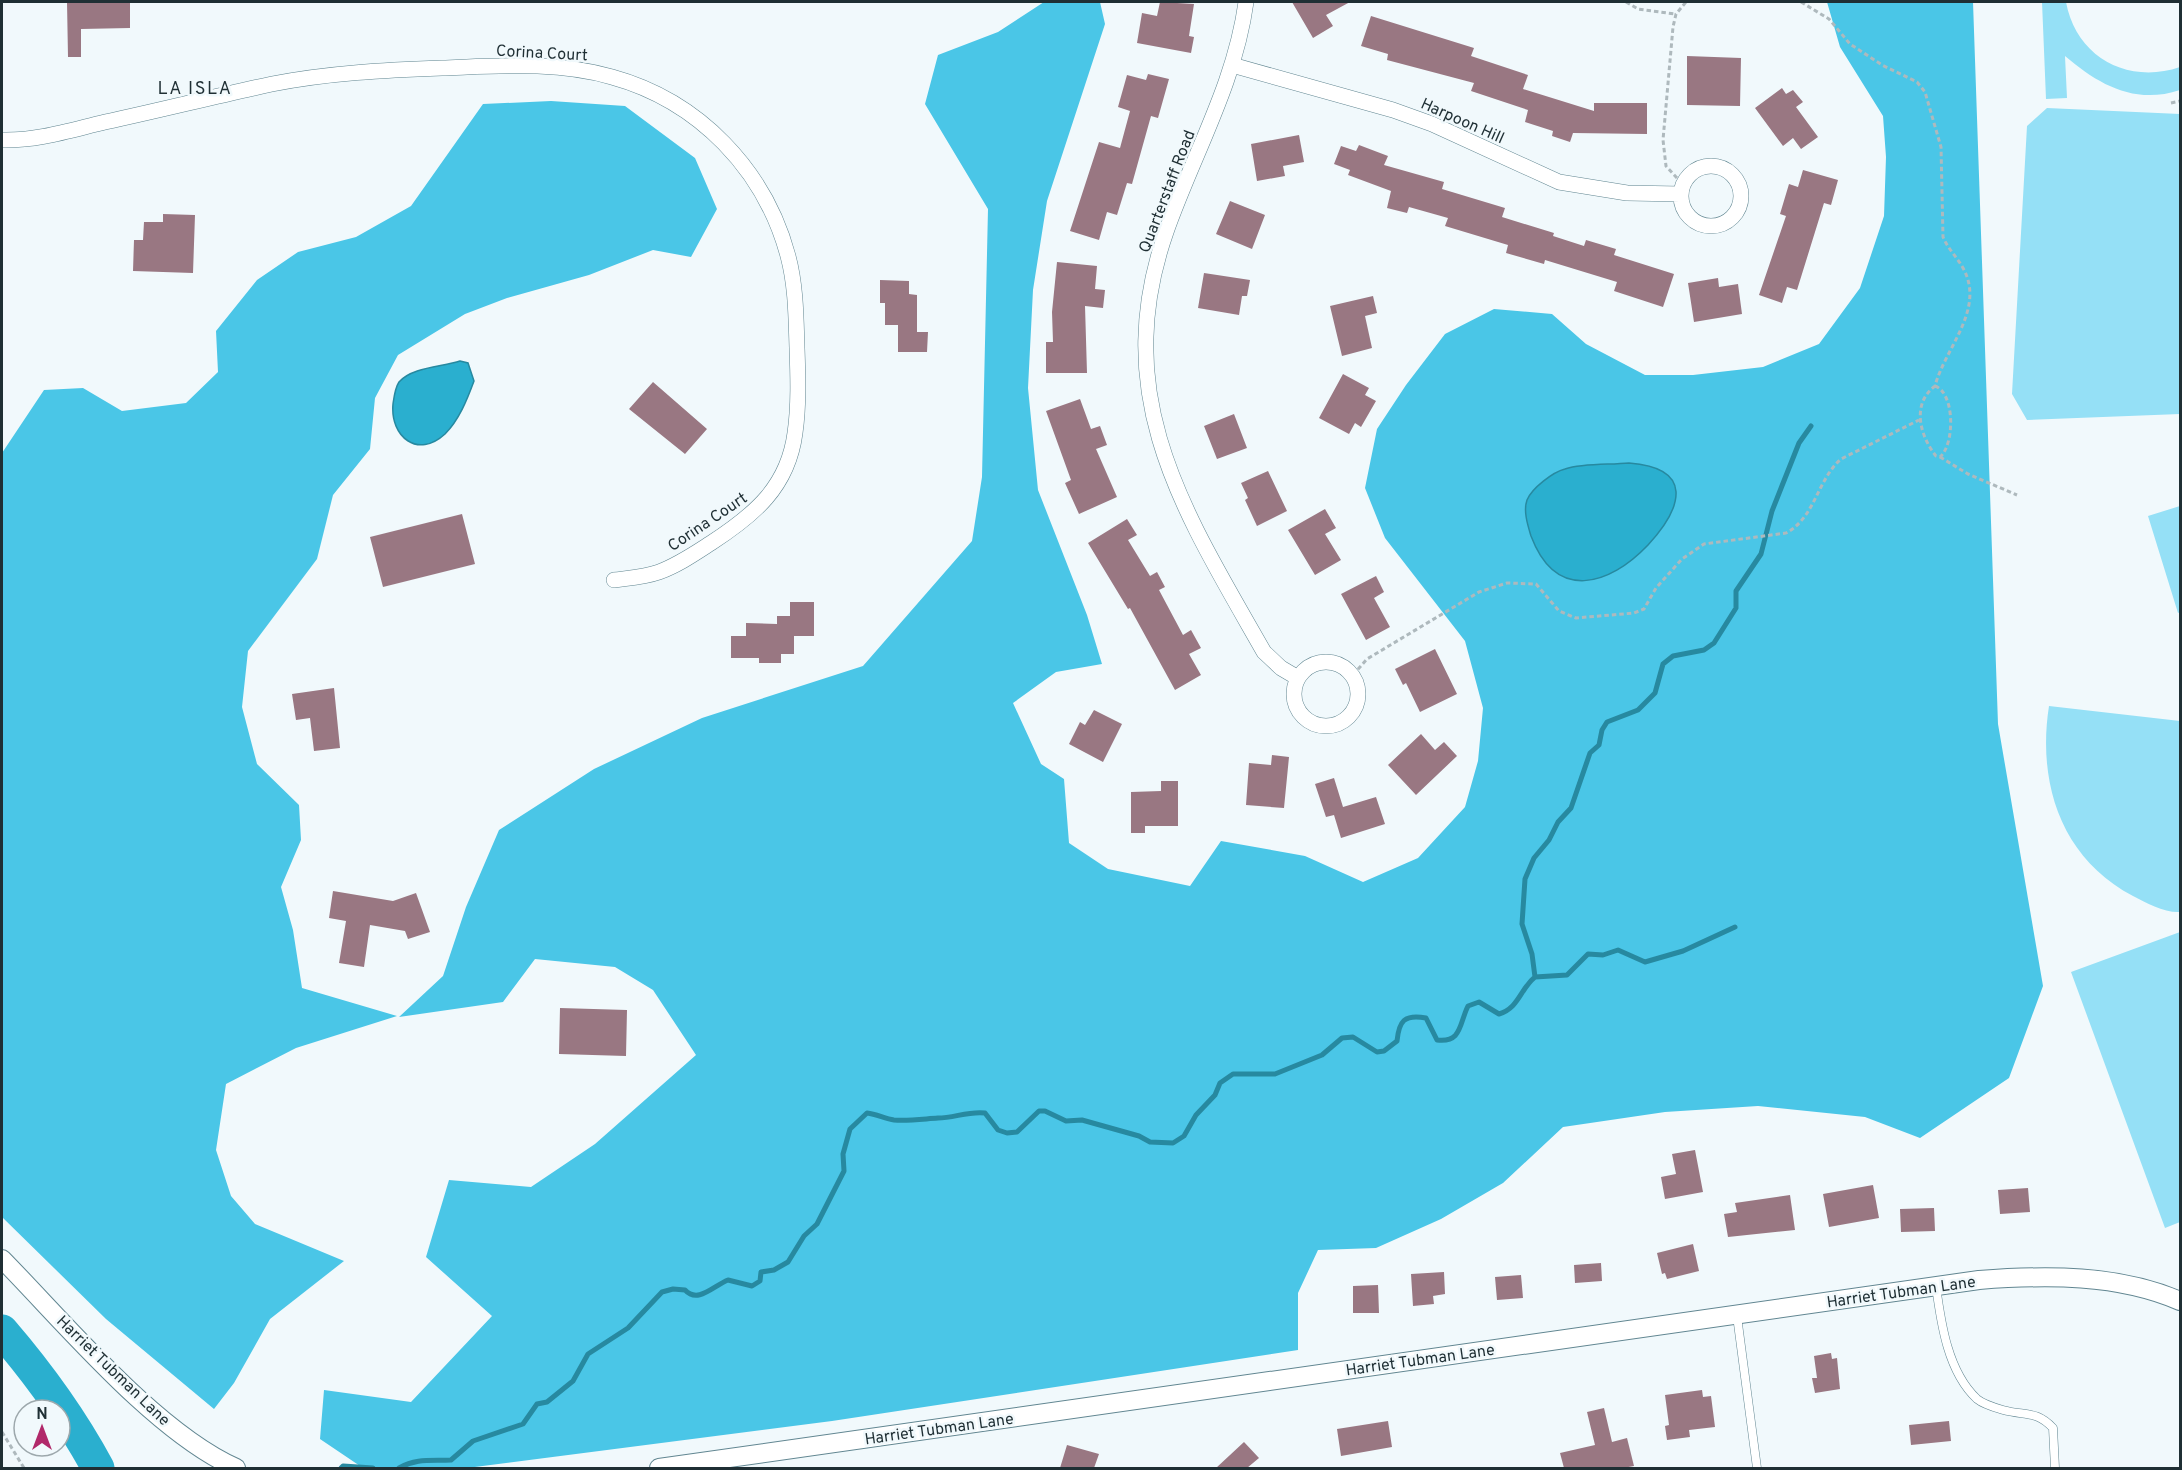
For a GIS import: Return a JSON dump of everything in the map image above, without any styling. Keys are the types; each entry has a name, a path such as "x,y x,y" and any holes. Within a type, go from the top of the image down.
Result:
{"street":[{"name":"Quarterstaff Road","path":"1246,2 1232,65 1217,112 1167,231 1155,268 1146,330 1148,376 1160,445 1182,504 1264,652 1281,668 1298,678"},
{"name":"Harpoon Hill","path":"1232,65 1393,110 1432,124 1559,182 1604,190 1682,189"},
{"name":"Corina Court","path":"2,140 43,137 274,84 323,76 467,67 515,66 588,71 642,87 671,101 696,117 739,159 771,208 786,251 795,292 798,381 793,450 782,477 764,503 726,533 684,561 658,572 614,580"},
{"path":"1321,662 1334,663 1353,675 1359,695 1356,707 1342,723 1329,726 1317,725 1303,717 1297,709 1294,698 1298,678 1310,666 1321,662"},
{"name":"Harriet Tubman Lane","path":"2,1259 146,1404 183,1435 236,1468"},
{"name":"Harriet Tubman Lane","path":"659,1468 1737,1314 2014,1277 2090,1279 2128,1284 2181,1301"}],"lane":[{"path":"1936,1287 1941,1323 1958,1373 1978,1400 2004,1410 2042,1416 2053,1428 2055,1468"},
{"path":"1737,1314 1757,1468"}],"path":[{"path":"1626,2 1638,9 1676,14"},
{"path":"1682,189 1666,166 1663,140 1669,54 1676,14 1686,2"},
{"path":"1801,2 1829,19 1850,44 1882,65 1917,82 1925,92 1941,147 1943,237 1946,246 1963,267 1970,286 1965,322 1939,371 1935,386 1929,394 1919,420 1923,438 1936,456 1968,474 2017,495"},
{"path":"2170,103 2181,101"},
{"path":"1935,386 1946,395 1949,407 1948,441 1940,457"},
{"path":"1353,675 1367,659 1479,592 1496,585 1536,584 1559,611 1576,618 1634,613 1644,609 1656,588 1688,554 1704,544 1786,533 1796,528 1804,518 1823,480 1841,459 1919,420"},
{"path":"2,1432 24,1468"}],"shaded area":[{"path":"1044,2 1100,2 1105,24 1047,201 1033,290 1028,388 1038,490 1087,615 1102,664 1056,672 1013,703 1041,764 1064,779 1069,843 1108,869 1190,886 1221,841 1305,856 1363,882 1418,858 1465,807 1478,761 1483,708 1465,641 1385,538 1365,488 1377,429 1406,385 1445,334 1494,309 1552,314 1586,344 1645,375 1693,375 1763,367 1819,344 1860,288 1884,216 1886,157 1883,116 1840,47 1827,2 1973,2 1998,724 2043,986 2009,1078 1920,1138 1865,1117 1758,1106 1665,1112 1563,1127 1503,1183 1441,1219 1376,1248 1318,1250 1298,1293 1298,1350 832,1421 467,1468 363,1468 320,1439 324,1390 411,1402 492,1316 426,1257 449,1180 531,1187 595,1144 696,1055 653,990 615,967 535,959 503,1002 399,1017 443,976 466,907 499,830 594,769 702,718 863,666 972,541 982,477 988,209 925,104 938,55 998,32"},
{"path":"2042,2 2066,2 2081,38 2107,62 2124,69 2142,72 2161,72 2180,67 2180,90 2148,95 2118,90 2091,76 2065,56 2067,98 2046,99"},
{"path":"551,101 625,106 695,158 717,209 691,257 653,250 589,275 507,298 465,314 398,355 375,398 370,449 333,495 317,559 248,651 242,707 257,764 299,805 301,840 281,887 293,930 302,988 397,1016 296,1048 226,1084 216,1150 231,1196 255,1224 344,1261 270,1319 234,1383 214,1409 106,1319 2,1217 2,453 44,390 83,388 122,411 186,403 218,372 216,331 257,280 298,252 356,237 411,206 483,104"},
{"path":"2047,108 2180,114 2180,414 2027,420 2012,394 2027,126"},
{"path":"460,361 468,363 474,381 458,416 445,434 435,441 416,444 408,441 401,435 393,416 394,396 399,382 419,370"},
{"path":"1629,463 1650,466 1673,481 1676,492 1675,504 1660,531 1633,559 1600,578 1584,581 1569,579 1554,571 1542,557 1531,536 1526,518 1527,500 1530,495 1543,481 1565,469 1588,465"},
{"path":"2180,506 2180,612 2178,613 2148,516"},
{"path":"2049,706 2180,721 2180,912 2168,911 2150,904 2108,880 2088,861 2072,839 2060,816 2051,790 2046,735"},
{"path":"2180,932 2180,1222 2165,1228 2071,972"}],"building":[{"path":"67,2 130,2 130,28 81,29 81,57 68,57"},
{"path":"1160,2 1194,4 1189,36 1194,37 1191,53 1137,43 1142,13 1157,16"},
{"path":"1292,2 1350,2 1326,15 1333,26 1313,38"},
{"path":"1371,16 1474,48 1471,56 1528,75 1523,89 1594,111 1594,103 1647,103 1647,134 1573,133 1570,142 1552,136 1553,131 1525,122 1528,110 1471,91 1474,83 1387,60 1388,54 1361,46"},
{"path":"1687,56 1741,58 1740,106 1687,105"},
{"path":"1148,74 1169,79 1158,118 1151,116 1132,184 1127,183 1117,215 1107,212 1099,240 1070,231 1099,142 1120,148 1130,111 1118,107 1127,75 1146,80"},
{"path":"1782,88 1786,94 1793,90 1803,102 1796,107 1818,137 1801,149 1793,138 1783,146 1755,108"},
{"path":"1299,135 1304,162 1283,166 1285,176 1257,181 1251,144"},
{"path":"1359,145 1388,156 1384,165 1444,182 1442,189 1505,208 1502,217 1554,233 1553,236 1584,246 1586,240 1616,249 1614,255 1674,274 1663,307 1614,291 1617,282 1545,260 1544,264 1506,253 1508,245 1445,226 1448,218 1409,207 1407,213 1387,208 1391,191 1348,175 1350,170 1334,164 1341,146 1356,151"},
{"path":"1803,170 1838,180 1831,205 1824,203 1797,290 1787,287 1782,303 1759,295 1786,216 1780,214 1789,184 1798,187"},
{"path":"1230,201 1265,215 1252,249 1216,234"},
{"path":"163,214 195,215 193,273 133,271 134,240 143,240 144,222 163,222"},
{"path":"1057,262 1097,266 1095,289 1105,290 1103,308 1085,306 1087,373 1046,373 1046,342 1053,342 1052,312"},
{"path":"1204,273 1250,280 1247,296 1242,296 1239,315 1198,308"},
{"path":"1718,278 1719,287 1738,284 1742,314 1694,322 1688,283"},
{"path":"880,280 909,281 909,294 917,295 917,332 928,332 927,352 898,352 898,325 885,325 885,303 880,303"},
{"path":"1373,296 1377,313 1365,316 1372,348 1342,356 1330,306"},
{"path":"1343,374 1369,388 1365,395 1376,401 1361,427 1355,423 1349,434 1319,418"},
{"path":"653,382 707,429 685,454 629,409"},
{"path":"1080,399 1091,429 1100,426 1107,445 1096,449 1117,497 1079,514 1065,483 1071,480 1046,411"},
{"path":"1234,414 1247,448 1217,459 1204,426"},
{"path":"1268,471 1287,511 1257,526 1245,500 1248,498 1241,483"},
{"path":"1325,509 1336,528 1325,534 1341,560 1315,575 1288,530"},
{"path":"462,514 475,564 383,587 370,537"},
{"path":"1127,519 1137,535 1128,540 1150,576 1157,572 1165,587 1159,590 1183,635 1191,630 1201,648 1189,654 1201,675 1175,690 1130,608 1128,609 1088,543"},
{"path":"1376,576 1384,592 1374,598 1390,627 1366,640 1341,594"},
{"path":"790,602 814,602 814,636 794,636 794,654 781,654 781,663 759,663 759,658 731,658 731,636 746,636 746,623 777,624 777,616 790,616"},
{"path":"1435,649 1457,694 1420,712 1406,683 1403,685 1395,669"},
{"path":"334,688 340,748 314,751 310,718 296,720 292,694"},
{"path":"1094,710 1122,724 1103,762 1069,744 1080,722 1085,725"},
{"path":"1421,734 1435,750 1444,742 1457,756 1416,795 1388,765"},
{"path":"1272,755 1289,757 1284,808 1246,805 1249,763 1271,765"},
{"path":"1334,778 1343,807 1376,797 1385,824 1341,838 1334,815 1326,817 1315,784"},
{"path":"1161,781 1178,781 1178,826 1145,826 1145,833 1131,833 1131,792 1161,791"},
{"path":"333,891 393,901 416,893 430,932 408,939 405,931 370,925 364,967 339,963 346,921 329,918"},
{"path":"560,1008 627,1010 626,1056 559,1054"},
{"path":"1695,1150 1703,1192 1665,1199 1661,1177 1676,1174 1672,1154"},
{"path":"1873,1185 1879,1218 1829,1227 1823,1194"},
{"path":"2028,1188 2030,1212 2000,1214 1998,1190"},
{"path":"1790,1195 1795,1230 1728,1237 1724,1214 1737,1212 1735,1203"},
{"path":"1934,1208 1935,1231 1901,1232 1900,1209"},
{"path":"1693,1244 1699,1271 1667,1279 1665,1273 1662,1274 1657,1253"},
{"path":"1601,1263 1602,1281 1575,1283 1574,1265"},
{"path":"1444,1272 1445,1294 1433,1296 1434,1304 1413,1306 1411,1274"},
{"path":"1521,1275 1523,1298 1497,1300 1495,1277"},
{"path":"1378,1285 1379,1313 1353,1313 1353,1286"},
{"path":"1831,1353 1832,1359 1837,1358 1840,1389 1815,1393 1812,1378 1817,1378 1814,1356"},
{"path":"1702,1390 1703,1397 1711,1396 1715,1427 1689,1430 1690,1437 1667,1440 1665,1426 1669,1425 1665,1395"},
{"path":"1604,1408 1612,1442 1627,1438 1634,1466 1564,1468 1560,1453 1595,1445 1587,1412"},
{"path":"1388,1421 1392,1447 1341,1456 1337,1429"},
{"path":"1949,1421 1951,1441 1911,1445 1909,1425"},
{"path":"1244,1442 1259,1458 1247,1468 1216,1468"},
{"path":"1067,1445 1099,1454 1094,1468 1060,1468"}],"waterway":[{"path":"1535,977 1532,954 1522,924 1525,879 1534,858 1549,840 1558,822 1571,808 1590,753 1599,745 1602,730 1607,722 1638,710 1655,693 1663,664 1673,656 1704,650 1714,643 1736,608 1736,591 1761,554 1772,511 1799,443 1811,426"},
{"path":"399,1468 418,1461 451,1460 473,1441 523,1424 537,1404 547,1402 573,1381 588,1354 628,1328 662,1292 673,1289 700,1295 728,1280 752,1286 760,1281 761,1272 774,1270 788,1262 804,1236 817,1224 844,1171 843,1154 850,1129 867,1113 905,1120 985,1113 998,1130 1007,1133 1017,1132 1039,1111 1045,1111 1066,1121 1082,1120 1139,1136 1150,1142 1173,1143 1184,1136 1196,1115 1215,1095 1220,1083 1233,1074 1275,1074 1322,1055 1342,1038 1353,1037 1377,1052 1384,1051 1397,1041 1399,1028 1404,1020 1412,1017 1426,1018 1437,1040 1445,1040 1458,1031 1468,1006 1479,1002 1499,1014 1506,1011 1535,977 1567,975 1588,954 1603,955 1618,950 1645,962 1683,951 1735,927"},
{"path":"2,1331 54,1397 98,1468"},
{"path":"341,1468 343,1466 373,1468"}],"district":[{"name":"LA ISLA","path":"195,88"}]}
